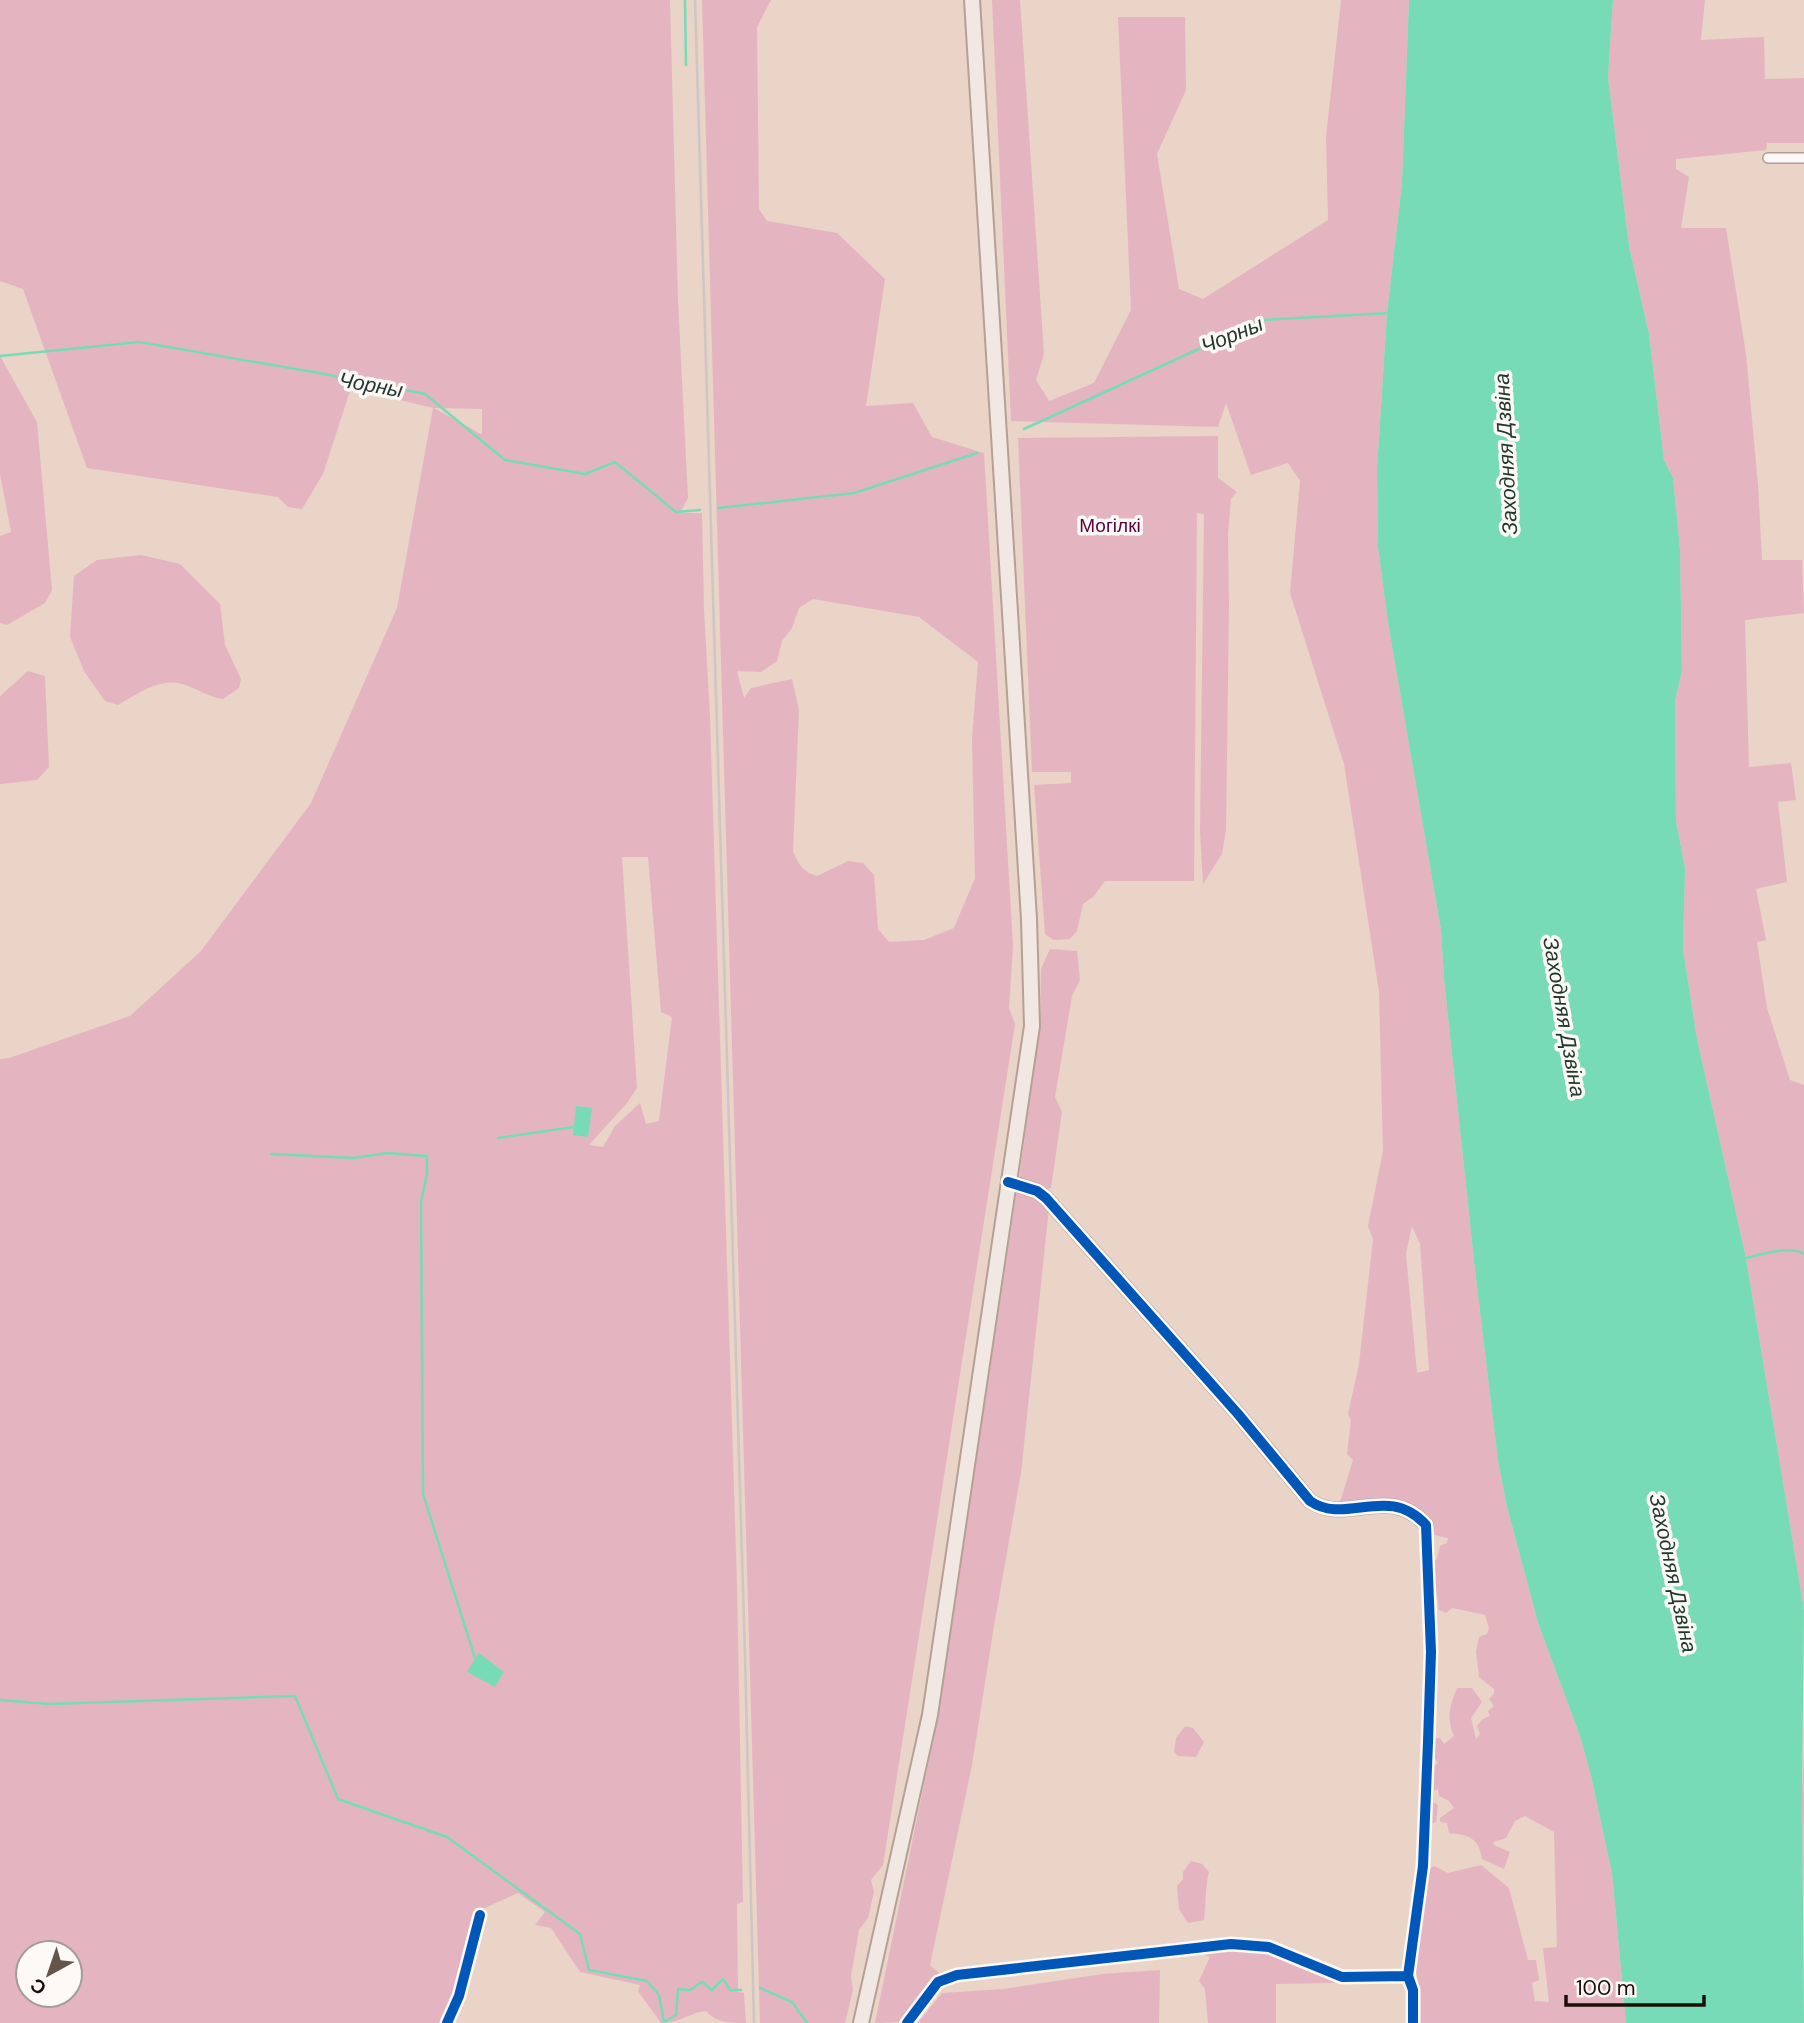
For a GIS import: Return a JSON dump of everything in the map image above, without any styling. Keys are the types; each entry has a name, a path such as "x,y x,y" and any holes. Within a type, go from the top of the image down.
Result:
{"main road":[{"path":"862,2023 930,1715 1032,1026 1029,919 972,0"}],"street":[{"path":"1769,158 1804,158"},
{"path":"1008,1182 1037,1191 1046,1198 1238,1415 1310,1502 1335,1510 1381,1504 1398,1507 1418,1516 1426,1525 1431,1652 1423,1866 1408,1976 1413,1990 1413,2023"},
{"path":"447,2023 459,1996 480,1915"},
{"path":"907,2023 938,1982 957,1975 1231,1944 1269,1947 1342,1977 1408,1976"}],"green space":[{"path":"0,0 670,0 678,301 688,498 680,513 702,513 710,717 737,1585 743,1902 737,1904 738,1992 744,1993 746,2023 724,2022 706,2011 661,2023 638,1991 640,1985 580,1972 551,1928 535,1925 545,1912 518,1893 476,1912 453,1997 441,2023 0,2023 0,1059 130,1016 201,951 311,803 397,608 433,408 351,388 323,474 302,509 288,507 278,497 87,468 23,289 0,281","holes":["434,408 482,409 481,434","622,857 648,857 661,1012 672,1017 659,1121 646,1124 640,1103 615,1126 603,1147 589,1145 637,1088"]},
{"path":"702,0 771,0 757,27 759,209 767,221 837,233 885,279 866,406 913,403 932,437 984,453 1013,946 1009,1008 1015,1024 883,1865 871,1880 874,1892 868,1918 859,1930 851,1976 853,1990 845,2023 760,2023","holes":["813,599 919,617 978,662 972,738 975,878 954,928 924,940 889,942 878,929 874,875 863,863 848,861 817,876 802,867 793,851 799,710 792,679 751,688 744,698 737,671 761,672 777,661 782,641 792,628 799,608"]},
{"path":"992,0 1020,0 1044,354 1036,380 1049,401 1094,383 1131,310 1118,17 1185,17 1186,90 1157,154 1179,289 1203,299 1328,220 1326,137 1341,0 1409,0 1402,183 1387,313 1377,469 1378,547 1388,623 1441,930 1475,1270 1498,1461 1507,1507 1538,1623 1580,1736 1591,1776 1612,1873 1626,2023 1419,2023 1417,1974 1414,1969 1425,1872 1434,1866 1448,1873 1481,1865 1509,1888 1528,1960 1536,1960 1539,1980 1532,1983 1535,2001 1549,2002 1543,1948 1557,1947 1554,1832 1525,1816 1515,1821 1506,1838 1493,1842 1510,1852 1504,1869 1482,1859 1476,1842 1472,1839 1449,1833 1447,1823 1440,1822 1440,1818 1454,1808 1449,1801 1439,1796 1438,1789 1434,1791 1433,1802 1438,1805 1436,1822 1428,1825 1430,1768 1438,1763 1434,1757 1435,1738 1440,1738 1444,1744 1454,1736 1450,1712 1457,1688 1472,1688 1482,1702 1471,1718 1476,1739 1480,1734 1477,1726 1490,1716 1488,1711 1494,1706 1489,1699 1494,1694 1494,1689 1479,1677 1476,1651 1479,1637 1487,1634 1489,1628 1485,1615 1452,1608 1446,1613 1439,1610 1434,1576 1431,1572 1432,1562 1437,1559 1440,1546 1447,1543 1448,1538 1434,1535 1432,1524 1402,1505 1335,1507 1341,1499 1353,1460 1347,1454 1351,1421 1348,1414 1359,1364 1373,1239 1368,1226 1383,1151 1379,992 1344,764 1290,593 1300,481 1288,463 1251,475 1226,403 1218,427 1011,421","holes":["1412,1226 1420,1244 1429,1370 1417,1373 1406,1254"]},
{"path":"1613,0 1705,0 1701,40 1764,37 1765,79 1804,78 1804,143 1767,143 1766,150 1676,159 1676,169 1689,177 1681,228 1726,228 1746,354 1762,560 1802,560 1804,613 1745,620 1749,767 1791,763 1796,800 1778,802 1787,882 1756,889 1766,940 1757,942 1767,1008 1790,1080 1804,1085 1804,1610 1746,1258 1697,1039 1683,949 1685,868 1676,821 1675,701 1682,671 1680,549 1673,478 1664,460 1649,334 1629,246 1608,77"},
{"path":"0,356 37,422 52,590 45,603 7,625 0,623 0,536 11,532 0,474"},
{"name":"Могілкі","path":"1218,436 1218,478 1237,492 1231,499 1228,534 1226,830 1222,854 1203,884 1200,830 1204,514 1197,513 1194,881 1105,881 1093,897 1083,904 1077,931 1070,939 1053,940 1045,934 1034,785 1071,783 1071,772 1032,772 1018,438"},
{"path":"141,555 180,564 220,604 225,645 241,679 239,688 223,699 186,685 168,683 150,687 118,705 105,701 84,671 70,637 74,576 97,560"},
{"path":"28,671 45,676 49,767 37,780 0,784 0,696"},
{"path":"1050,949 1077,951 1080,980 1072,996 1055,1097 1062,1112 1051,1188 1044,1190 1019,1179 1040,1025 1041,969"},
{"path":"1017,1189 1034,1194 1049,1208 1021,1473 972,1765 930,1965 939,1973 903,2022 875,2023 938,1716"},
{"path":"1185,1726 1193,1728 1204,1742 1196,1757 1178,1756 1174,1752 1176,1738"},
{"path":"1804,1752 1804,1909 1802,1794"},
{"path":"1191,1861 1202,1864 1209,1872 1204,1920 1188,1923 1179,1909 1177,1886"},
{"path":"1237,1947 1268,1951 1335,1978 1335,1983 1276,1984 1276,2023 1208,2023 1205,1989 1199,1981 1210,1957 1195,1951"},
{"path":"1160,1970 1159,2023 918,2023 942,1993 1003,1989 1102,1974"}],"water":[{"name":"Заходняя Дзвіна","path":"1409,0 1613,0 1608,77 1629,246 1649,334 1664,460 1673,478 1680,549 1682,671 1675,701 1676,821 1685,868 1683,949 1697,1039 1746,1258 1804,1610 1804,2023 1626,2023 1612,1873 1591,1776 1580,1736 1538,1623 1507,1507 1498,1461 1475,1270 1441,930 1388,623 1378,547 1377,469 1387,313 1402,183"},
{"path":"576,1106 592,1108 588,1137 573,1135"},
{"path":"479,1653 504,1672 495,1687 467,1672"}],"waterway":[{"path":"685,0 686,65"},
{"name":"Чорны","path":"1024,429 1262,320 1389,313"},
{"name":"Чорны","path":"0,356 139,342 425,394 505,460 585,474 615,462 676,512 700,510"},
{"name":"Чорны","path":"718,508 854,493 977,453"},
{"path":"498,1138 574,1127"},
{"path":"271,1154 353,1158 388,1153 427,1156 427,1174 421,1202 423,1494 475,1658"},
{"path":"1742,1259 1790,1250 1804,1254"},
{"path":"0,1700 49,1704 295,1696 338,1799 447,1837 580,1934 589,1970 647,1981 659,1995 664,2022 676,2015 678,1989 690,1990 702,1982 712,1990 723,1979 730,1990 741,1990"},
{"path":"760,1988 792,2002 807,2023"}],"railway":[{"path":"695,0 754,2023"}],"cycle path":[{"path":"1008,1182 1037,1191 1046,1198 1238,1414 1310,1501 1338,1509 1397,1507 1412,1513 1426,1525 1431,1652 1423,1866 1408,1976 1413,1990 1413,2023"},
{"path":"447,2023 459,1996 480,1915"},
{"path":"907,2023 938,1982 957,1975 1231,1944 1269,1947 1342,1977 1408,1976"}]}
